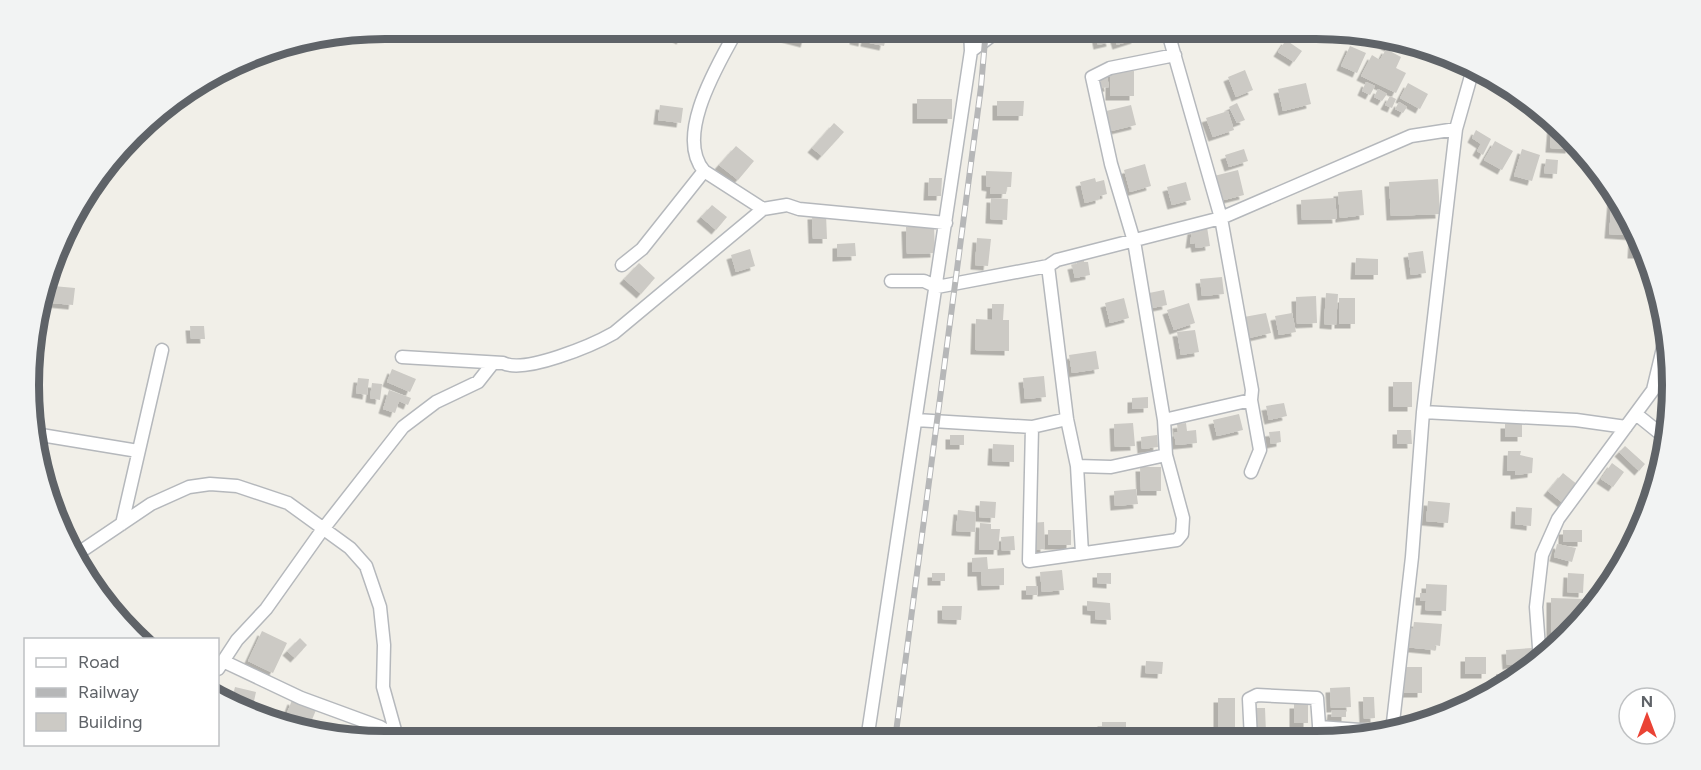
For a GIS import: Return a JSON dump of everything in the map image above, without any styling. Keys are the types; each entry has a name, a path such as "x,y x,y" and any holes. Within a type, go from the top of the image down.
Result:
{"street":[{"path":"732,39 703,92 696,135 698,163 704,171 764,208"},
{"path":"868,731 937,287 971,51 970,39"},
{"path":"971,51 988,39"},
{"path":"1170,39 1221,218 1252,390 1251,400 1260,450 1251,472"},
{"path":"1032,427 1029,561 1178,540 1182,534 1183,518 1166,455 1164,420 1134,242 1111,164 1092,77 1110,68 1175,55"},
{"path":"1392,722 1412,556 1423,412 1456,129 1471,76"},
{"path":"891,281 924,281 937,287 1048,266 1057,260 1221,218 1411,136 1456,129"},
{"path":"622,265 642,249 704,171"},
{"path":"402,357 493,363 510,367 550,360 614,333 764,208 787,205 799,209 946,223"},
{"path":"1048,266 1067,419 1077,466 1082,553"},
{"path":"122,524 162,350"},
{"path":"1539,649 1536,607 1542,555 1558,519 1653,390 1661,358"},
{"path":"385,731 221,666 237,640 266,609 323,529 403,427 436,402 478,382 493,363"},
{"path":"1164,420 1251,400"},
{"path":"1423,412 1576,420 1626,427"},
{"path":"1636,414 1659,432"},
{"path":"916,420 1032,427 1067,419"},
{"path":"43,435 138,451"},
{"path":"1077,466 1111,467 1166,455"},
{"path":"82,551 151,504 189,488 210,484 237,486 288,503 350,548 366,566 380,607 384,645 383,687 394,731"},
{"path":"1251,731 1250,699 1257,695 1317,698 1320,731"}],"building":[{"path":"790,39 806,39 805,43"},
{"path":"865,39 886,39 884,46 865,42"},
{"path":"1097,39 1110,39 1111,42 1098,45"},
{"path":"1115,39 1136,39 1117,45"},
{"path":"1286,40 1302,51 1294,62 1278,52"},
{"path":"1350,46 1366,53 1357,73 1341,66"},
{"path":"1386,49 1401,57 1396,68 1406,73 1396,93 1361,76 1372,55 1380,60"},
{"path":"1245,70 1253,90 1236,97 1228,77"},
{"path":"1134,71 1134,96 1110,96 1110,72"},
{"path":"1107,76 1109,87 1096,89 1095,77"},
{"path":"1366,82 1375,86 1370,95 1362,91"},
{"path":"1306,83 1311,104 1283,111 1278,89"},
{"path":"1408,83 1428,94 1420,109 1400,98"},
{"path":"1378,89 1387,94 1382,101 1374,97"},
{"path":"1390,96 1396,99 1392,108 1385,105"},
{"path":"917,99 952,99 952,119 917,119"},
{"path":"997,101 1024,101 1023,116 997,116"},
{"path":"1399,102 1407,107 1403,113 1395,109"},
{"path":"1237,103 1245,120 1237,123 1229,107"},
{"path":"660,105 683,108 681,123 658,120"},
{"path":"1131,105 1136,125 1107,132 1102,112"},
{"path":"1228,111 1234,130 1213,137 1206,118"},
{"path":"834,123 844,132 822,156 812,148"},
{"path":"1476,130 1491,139 1483,155 1477,151 1481,144 1472,138"},
{"path":"1551,132 1569,149 1550,148"},
{"path":"1495,141 1513,151 1502,170 1484,160"},
{"path":"736,146 754,161 738,180 719,165"},
{"path":"1244,149 1248,161 1229,167 1225,155"},
{"path":"1522,149 1540,155 1532,181 1514,176"},
{"path":"1546,159 1558,160 1557,174 1544,173"},
{"path":"1145,164 1151,186 1130,192 1124,170"},
{"path":"1238,170 1244,195 1220,201 1214,176"},
{"path":"986,171 1012,172 1011,187 1007,187 1006,194 990,194 991,187 986,186"},
{"path":"929,178 942,178 941,196 928,196"},
{"path":"1095,178 1096,182 1104,180 1107,194 1100,196 1100,199 1085,203 1080,182"},
{"path":"1438,179 1440,214 1391,216 1389,182"},
{"path":"1186,182 1191,200 1172,205 1167,187"},
{"path":"1362,190 1364,215 1340,218 1338,192"},
{"path":"991,198 1008,199 1007,220 990,219"},
{"path":"1335,198 1337,219 1302,220 1301,200"},
{"path":"712,205 727,217 716,230 701,217"},
{"path":"1611,205 1628,235 1609,234"},
{"path":"826,214 827,239 813,239 812,215"},
{"path":"934,226 935,253 907,254 906,227"},
{"path":"1207,227 1210,246 1196,248 1195,243 1190,244 1192,230"},
{"path":"977,238 991,239 988,266 975,265"},
{"path":"855,243 856,256 837,257 837,244"},
{"path":"750,249 755,266 736,272 731,255"},
{"path":"1423,251 1426,273 1411,275 1408,253"},
{"path":"1084,258 1084,262 1088,262 1090,275 1075,278 1072,265 1077,264 1076,260"},
{"path":"1356,258 1378,259 1378,275 1355,275"},
{"path":"639,263 655,278 641,294 624,279"},
{"path":"1222,277 1224,294 1202,296 1200,279"},
{"path":"54,286 75,288 73,305 52,303"},
{"path":"1164,290 1167,305 1147,309 1144,294"},
{"path":"1326,293 1338,294 1336,325 1324,324"},
{"path":"1316,296 1317,323 1297,324 1296,297"},
{"path":"1124,298 1129,318 1110,323 1105,303"},
{"path":"1339,298 1355,298 1355,324 1339,324"},
{"path":"1189,303 1195,323 1174,330 1167,310"},
{"path":"992,304 1004,304 1003,320 1009,320 1009,351 975,350 976,319 992,320"},
{"path":"1266,313 1271,333 1249,338 1244,317"},
{"path":"1292,313 1296,332 1279,335 1275,316"},
{"path":"190,326 204,326 205,339 191,339"},
{"path":"1195,330 1199,352 1181,355 1177,332"},
{"path":"1096,351 1099,369 1072,373 1069,355"},
{"path":"392,369 416,379 410,392 387,382"},
{"path":"1044,376 1046,397 1025,399 1023,378"},
{"path":"358,378 369,379 367,395 356,393"},
{"path":"1393,382 1412,382 1412,407 1393,407"},
{"path":"372,383 382,384 380,400 370,398"},
{"path":"389,390 411,398 408,405 399,401 395,413 383,409"},
{"path":"1148,397 1148,408 1132,409 1132,398"},
{"path":"1284,403 1287,416 1269,420 1266,406"},
{"path":"1239,414 1243,430 1217,436 1213,420"},
{"path":"1133,423 1135,446 1115,447 1114,424"},
{"path":"1186,423 1187,431 1196,430 1197,443 1176,445 1174,433 1178,432 1177,424"},
{"path":"1505,424 1522,424 1522,437 1505,437"},
{"path":"1397,430 1411,430 1412,444 1397,444"},
{"path":"1280,431 1281,442 1271,444 1269,432"},
{"path":"950,435 964,435 964,445 950,445"},
{"path":"1157,435 1158,447 1142,449 1141,437"},
{"path":"993,444 1014,445 1014,462 992,461"},
{"path":"1625,446 1645,464 1639,471 1619,452"},
{"path":"1508,451 1521,451 1520,455 1533,458 1532,473 1515,475 1515,471 1507,471"},
{"path":"1612,463 1624,472 1613,487 1601,479"},
{"path":"1140,467 1161,467 1161,491 1141,491"},
{"path":"1563,473 1578,485 1563,503 1548,491"},
{"path":"1136,489 1138,504 1115,506 1114,491"},
{"path":"980,501 996,502 995,518 979,517"},
{"path":"1428,501 1450,503 1448,523 1426,521"},
{"path":"1516,507 1532,508 1531,526 1515,524"},
{"path":"958,510 976,512 975,532 956,531"},
{"path":"1044,522 1045,549 1032,550 1030,523"},
{"path":"980,523 991,524 991,529 1000,529 998,550 979,550"},
{"path":"1048,530 1071,530 1071,545 1048,545"},
{"path":"1563,530 1582,530 1582,542 1563,542"},
{"path":"1014,536 1015,550 1002,551 1001,537"},
{"path":"1557,544 1576,548 1572,562 1554,557"},
{"path":"987,557 988,569 1004,568 1004,585 982,586 981,572 972,572 972,558"},
{"path":"1062,570 1064,590 1042,592 1040,572"},
{"path":"932,573 945,573 945,581 932,581"},
{"path":"1097,573 1111,573 1111,584 1097,583"},
{"path":"1568,573 1584,574 1583,593 1567,592"},
{"path":"1426,584 1447,585 1446,611 1425,610 1426,601 1420,601 1420,593 1426,593"},
{"path":"1026,586 1038,586 1037,595 1026,595"},
{"path":"1551,598 1587,599 1561,630 1558,633 1551,633"},
{"path":"1087,601 1110,603 1111,620 1095,619 1095,611 1087,610"},
{"path":"942,606 962,606 961,620 942,619"},
{"path":"1414,622 1442,624 1440,646 1435,645 1435,650 1404,647 1406,628 1413,629"},
{"path":"262,631 287,643 273,673 248,661"},
{"path":"300,638 307,645 295,658 287,651"},
{"path":"1532,648 1532,655 1513,670 1512,664 1507,665 1506,650"},
{"path":"1465,657 1486,657 1486,674 1465,674"},
{"path":"1146,661 1163,662 1162,674 1145,673"},
{"path":"1404,667 1422,667 1422,693 1404,693"},
{"path":"1496,674 1506,674 1497,680"},
{"path":"235,687 256,692 253,705 233,695"},
{"path":"1350,687 1351,707 1331,708 1330,688"},
{"path":"1363,697 1374,697 1375,718 1364,719"},
{"path":"1218,698 1235,698 1235,727 1218,727"},
{"path":"292,700 316,710 311,723 286,716"},
{"path":"1294,704 1308,704 1308,723 1294,723"},
{"path":"1253,708 1265,708 1266,731 1254,731"},
{"path":"1332,710 1346,710 1346,717 1331,717"},
{"path":"1102,722 1126,722 1126,731 1102,731"}],"railway":[{"path":"896,731 981,87 985,39"}]}
